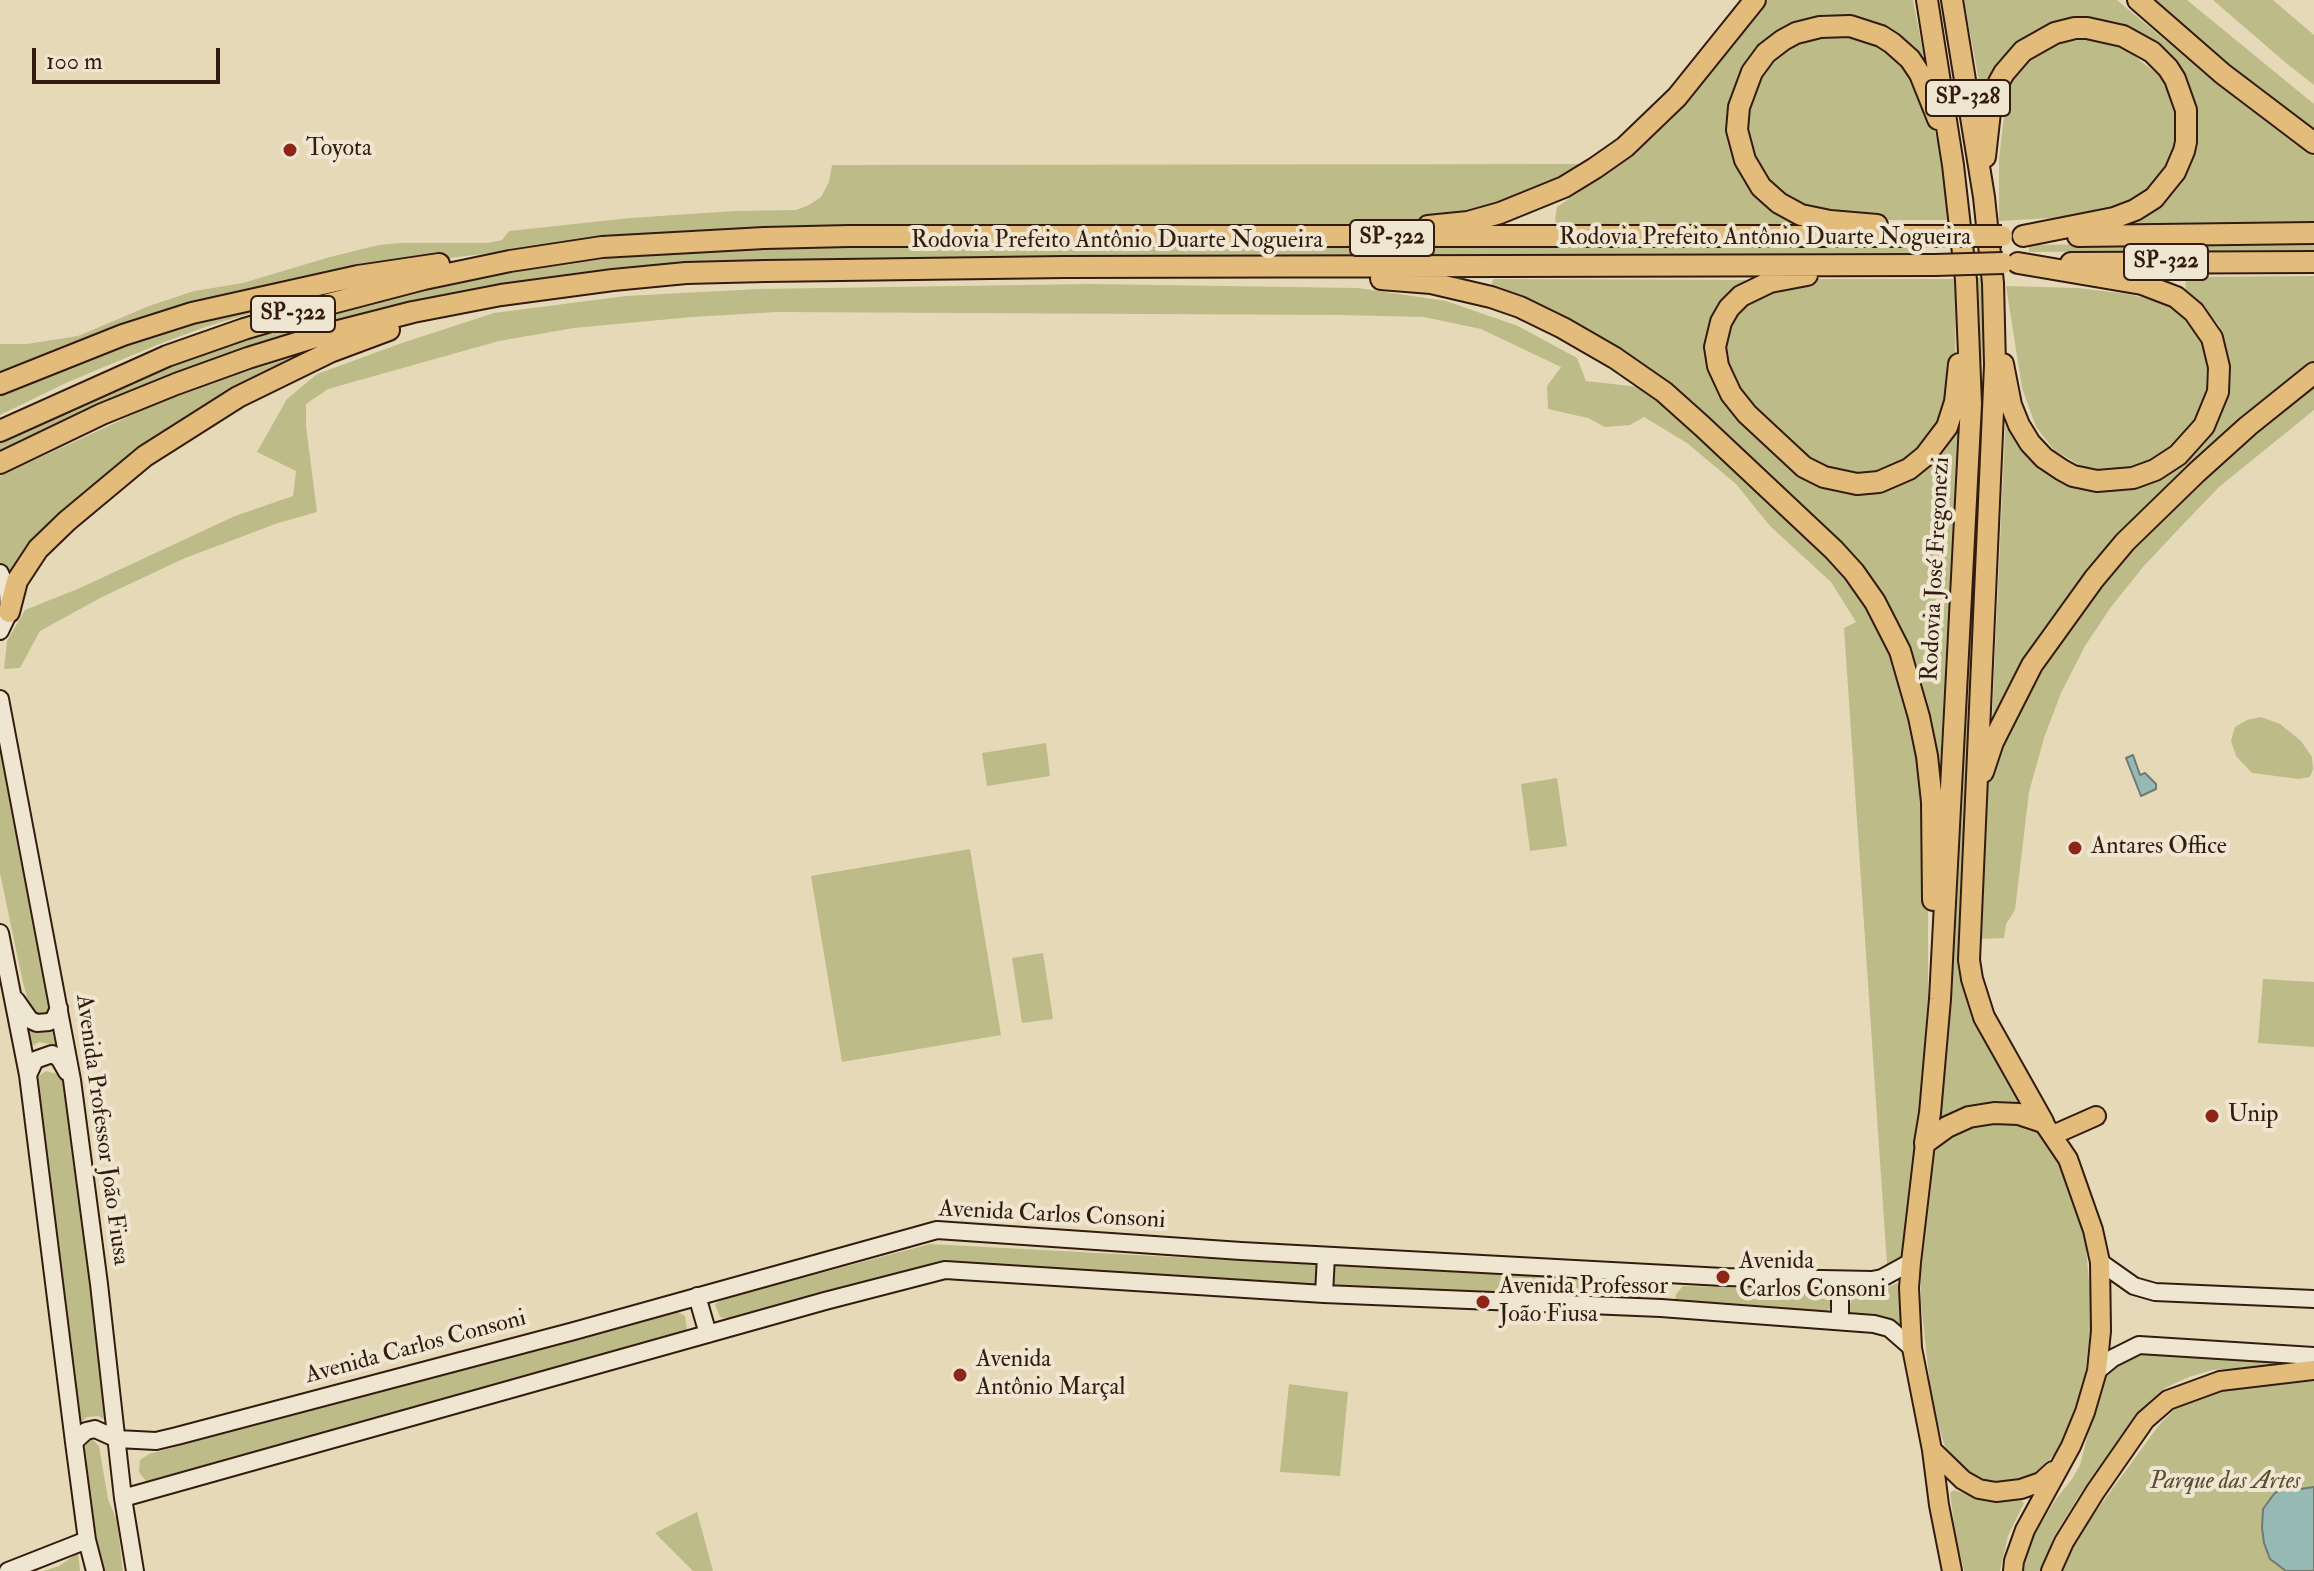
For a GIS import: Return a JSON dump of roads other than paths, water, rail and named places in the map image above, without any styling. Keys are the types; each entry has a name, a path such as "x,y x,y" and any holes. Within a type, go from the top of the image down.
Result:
{"highway":[{"path":"1254,238 1468,222 1515,208 1564,187 1595,168 1649,125 1677,97 1755,0"},
{"name":"Rodovia José Fregonezi","path":"1925,1143 1940,999 1971,404 1966,280 1953,165 1927,0"},
{"name":"Rodovia José Fregonezi","path":"1952,0 1984,197 1993,283 1995,365 1969,960 1984,1017 2048,1128"},
{"path":"2138,0 2223,74 2314,143"},
{"path":"1936,236 1897,227 1801,215 1779,203 1756,180 1741,150 1737,118 1742,93 1766,53 1796,33 1835,25 1872,32 1902,51 1920,74 1953,165"},
{"path":"1984,197 1993,101 2004,73 2023,51 2055,33 2087,28 2133,40 2161,61 2180,89 2187,120 2184,151 2169,181 2154,198 2124,215 2023,236"},
{"name":"Rodovia Prefeito Antônio Duarte Nogueira","path":"0,431 167,356 270,321 424,279 510,261 602,247 764,238 2314,233"},
{"path":"0,384 123,335 239,301 358,276 491,257 602,247"},
{"name":"Rodovia Prefeito Antônio Duarte Nogueira","path":"0,463 102,414 176,384 319,336 413,312 501,295 686,273 1065,267 2314,262"},
{"path":"1993,283 2003,369 2011,405 2024,434 2044,458 2073,476 2108,482 2155,470 2188,446 2210,415 2219,379 2216,346 2194,312 2176,297 2157,288 2011,263"},
{"path":"1902,264 1770,282 1741,296 1721,322 1716,338 1716,356 1731,394 1791,457 1824,477 1857,484 1890,478 1917,463 1941,437 1955,402 1966,280"},
{"path":"1258,268 1431,283 1491,297 1549,321 1615,358 1664,392 1834,550 1854,572 1886,621 1900,651 1919,717 1932,802 1933,896 1940,999"},
{"path":"9,612 17,581 38,549 145,456 192,424 238,397 330,352 388,330 501,295"},
{"path":"1975,798 1993,742 2032,665 2094,579 2125,542 2197,472 2314,373"},
{"path":"1925,1143 1947,1127 1969,1117 1994,1113 2019,1114 2048,1128"}],"main road":[{"path":"0,573 8,592 9,612 0,631"},
{"name":"Avenida Professor João Fiusa","path":"0,699 72,1080 123,1498 135,1571"},
{"path":"0,933 28,1075 87,1540 95,1571"},
{"path":"11,992 30,1020 37,1023 54,1019 59,1008"},
{"path":"28,1075 35,1060 52,1054 59,1058 72,1080"},
{"path":"2013,1571 2025,1530 2071,1446 2097,1371 2101,1331 2100,1262 2093,1230 2068,1159 2048,1128 2096,1116"},
{"path":"1925,1143 1909,1288 1912,1348 1952,1571"},
{"name":"Avenida Carlos Consoni","path":"74,1442 86,1431 95,1429 117,1439 156,1441 177,1436 574,1331 937,1230 1326,1256 1840,1281 1882,1278 1911,1262"},
{"path":"1324,1294 1326,1256"},
{"path":"2100,1262 2134,1286 2155,1292 2314,1299"},
{"path":"123,1498 945,1270 1324,1294 1661,1308 1840,1321 1883,1325 1912,1348"},
{"path":"1840,1281 1840,1321"},
{"path":"697,1296 708,1334"},
{"path":"2097,1371 2113,1358 2139,1345 2314,1356"},
{"path":"2051,1571 2064,1542 2095,1492 2145,1420 2168,1400 2220,1381 2314,1370"},
{"path":"1932,1450 1963,1480 1979,1489 1996,1492 2021,1489 2041,1482 2062,1464"},
{"path":"8,1571 87,1540"}],"water":[{"path":"2133,755 2140,775 2145,773 2156,784 2156,789 2141,796 2126,758"},
{"path":"2288,1484 2300,1489 2314,1487 2314,1571 2286,1571 2270,1559 2264,1543 2263,1509 2274,1494"}],"place":[{"name":"Toyota","path":"290,150"},
{"name":"Antares Office","path":"2075,848"},
{"name":"Unip","path":"2212,1116"},
{"name":"Avenida Carlos Consoni","path":"1723,1277"},
{"name":"Avenida Professor João Fiusa","path":"1483,1302"},
{"name":"Avenida Antônio Marçal","path":"960,1375"}],"park label":[{"name":"Parque das Artes","path":"2225,1483"}]}
